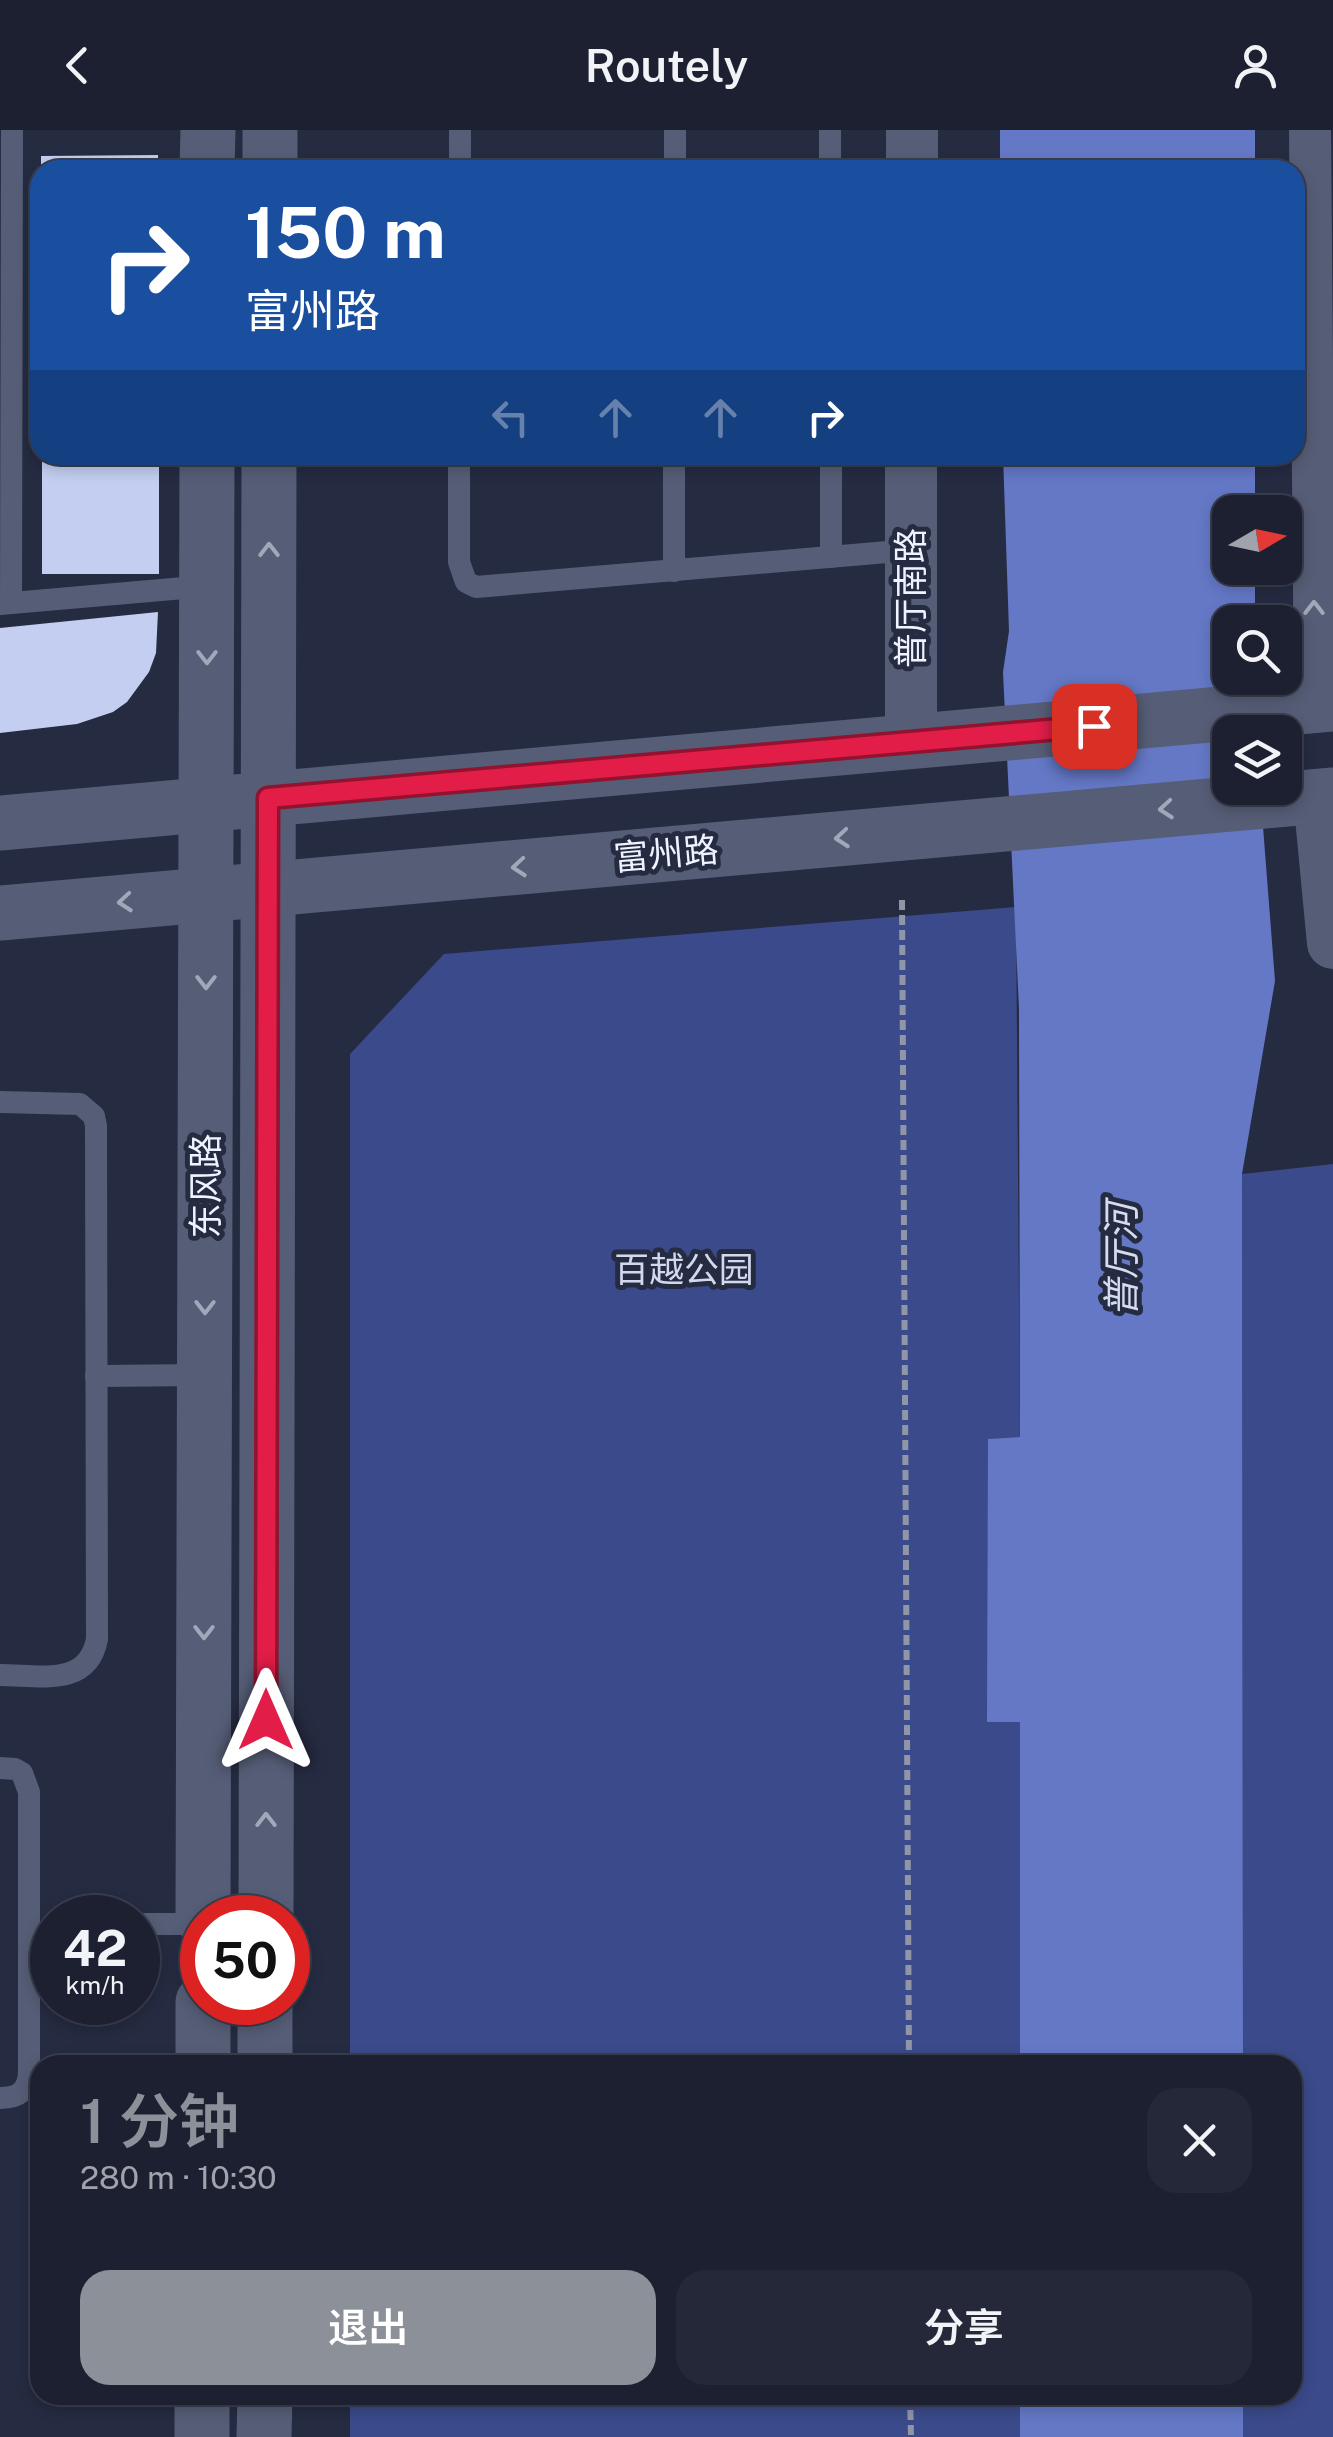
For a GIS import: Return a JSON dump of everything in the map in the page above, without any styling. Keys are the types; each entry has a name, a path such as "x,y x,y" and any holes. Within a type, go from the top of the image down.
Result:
{"main road":[{"path":"208,130 208,160"},
{"path":"270,130 270,160"},
{"name":"东风路","path":"203,1895 207,465"},
{"name":"东风路","path":"266,1895 269,465"},
{"path":"0,822 1324,705"},
{"name":"富州路","path":"0,913 1326,795"},
{"path":"203,2025 203,2055"},
{"path":"265,2055 266,2025"},
{"path":"202,2405 202,2437"},
{"path":"264,2405 264,2437"}],"street":[{"path":"912,130 912,160"},
{"path":"1310,130 1323,487 1324,705"},
{"name":"普厅南路","path":"911,465 911,742"},
{"path":"1326,795 1333,943"}],"lane":[{"path":"12,130 6,603 206,586"},
{"path":"460,130 460,160"},
{"path":"675,130 675,160"},
{"path":"830,130 830,160"},
{"path":"459,465 459,562 466,582 488,587 911,550"},
{"path":"674,465 674,571"},
{"path":"831,465 831,557"},
{"path":"0,1102 72,1102 88,1108 94,1116 96,1376 94,1653 76,1673 0,1676"},
{"path":"96,1376 205,1375"},
{"path":"0,1768 15,1769 27,1782 38,1895"},
{"path":"31,2055 33,2025"},
{"path":"0,2098 18,2096 29,2082 30,2069"}],"path":[{"path":"902,900 909,2055"},
{"path":"910,2405 911,2437"}],"green space":[{"name":"百越公园","path":"1016,907 1020,1438 989,1439 988,1722 1020,1722 1020,2055 350,2055 350,1054 444,954"},
{"path":"1333,1164 1333,2437 1243,2437 1243,2405 1302,2405 1302,2055 1243,2055 1242,1174"},
{"path":"350,2405 1020,2405 1020,2437 350,2437"}],"water":[{"path":"1000,130 1255,130 1255,160 1000,160"},
{"name":"普厅河","path":"1003,465 1255,465 1255,495 1212,495 1212,585 1255,585 1255,604 1212,605 1212,695 1253,695 1254,715 1212,715 1212,805 1261,805 1275,981 1242,1174 1243,2055 1020,2055 1020,1722 987,1722 988,1439 1020,1437 1019,1009 1003,672 1009,631"},
{"path":"1020,2405 1243,2405 1243,2437 1020,2437"}],"building":[{"path":"158,155 158,160 41,160 41,156"},
{"path":"42,465 159,465 159,574 42,574"},
{"path":"158,612 156,653 149,672 127,702 113,712 77,724 0,733 0,628"}],"route":[{"path":"266,1720 268,798 1094,726"}]}
